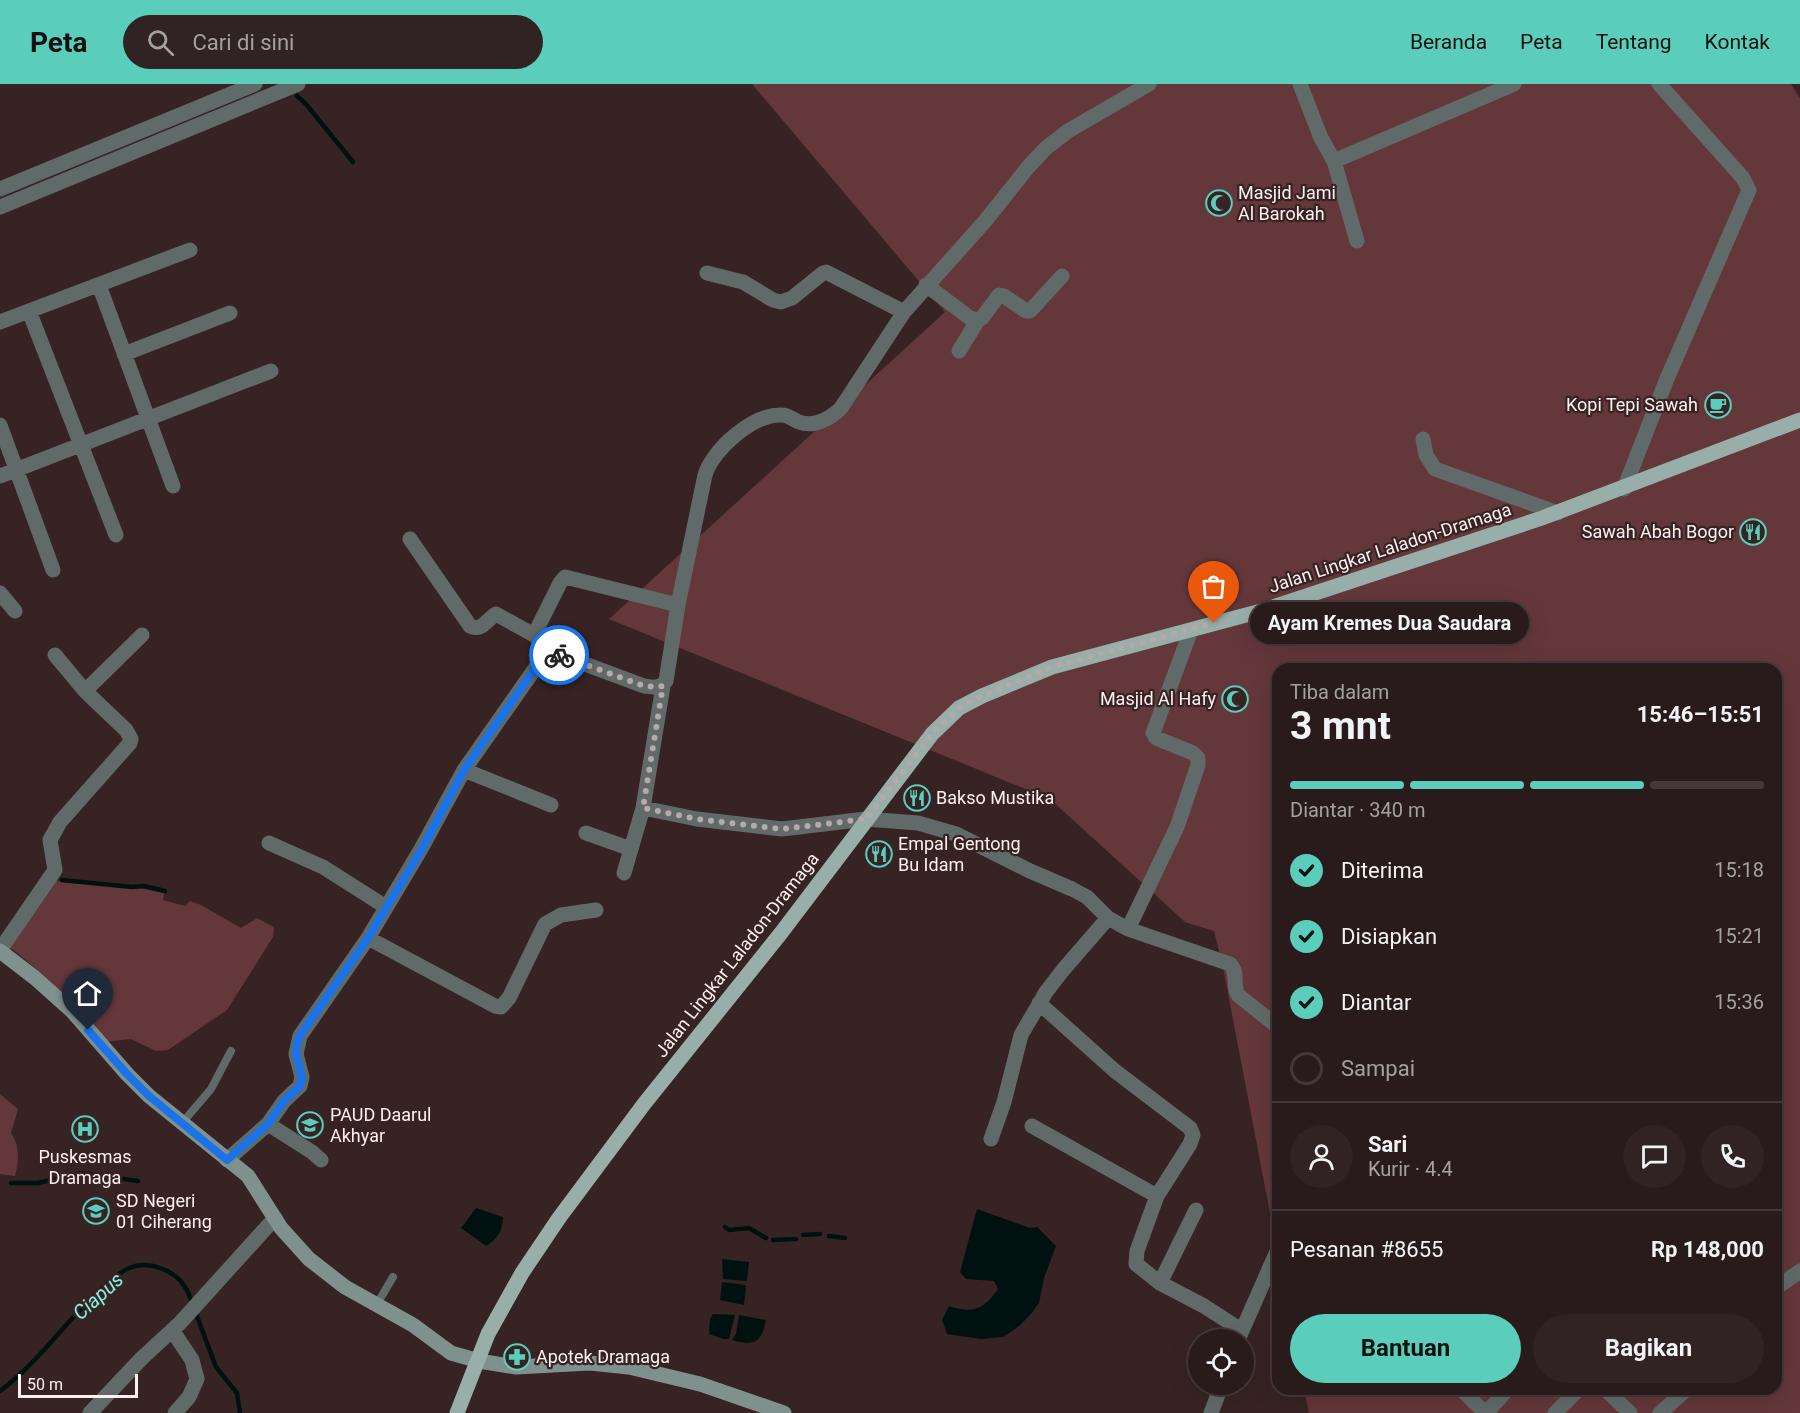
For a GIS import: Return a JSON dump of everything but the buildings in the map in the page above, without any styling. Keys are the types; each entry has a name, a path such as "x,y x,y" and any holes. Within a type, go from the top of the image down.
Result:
{"main road":[{"name":"Jalan Lingkar Laladon-Dramaga","path":"457,1413 488,1334 522,1273 558,1218 644,1104 781,933 932,734 959,708 1052,667 1261,611 1558,513 1800,420"}],"street":[{"path":"0,189 255,84"},
{"path":"0,207 298,84"},
{"path":"624,873 643,808 663,686 668,675 678,605 705,475 714,455 736,436 759,421 770,417 784,415 802,424 825,420 835,414 842,408 904,312 1046,148 1068,131 1149,84"},
{"path":"1300,84 1321,138 1334,161 1357,241"},
{"path":"1334,161 1514,84"},
{"path":"1624,489 1666,381 1749,190 1743,178 1659,84"},
{"path":"0,322 190,250"},
{"path":"707,273 743,282 773,300 781,302 792,298 826,273 904,312"},
{"path":"959,351 978,320 998,297 1002,295 1026,311 1030,311 1062,276"},
{"path":"99,285 173,486"},
{"path":"926,285 970,318 978,320"},
{"path":"29,311 116,534"},
{"path":"124,354 230,313"},
{"path":"0,476 271,371"},
{"path":"0,425 53,570"},
{"path":"1423,439 1426,455 1435,469 1558,513"},
{"path":"410,539 470,626 475,629 496,614 534,635 552,653 644,686 663,686"},
{"path":"534,635 565,577 678,605"},
{"path":"0,593 15,611"},
{"path":"1128,929 1177,827 1198,765 1198,758 1193,753 1154,736 1191,630"},
{"path":"85,691 142,635"},
{"path":"227,1160 268,1124 301,1083 302,1077 296,1054 300,1036 368,938 422,849 464,770 541,660 552,653"},
{"path":"55,655 85,691 126,730 131,739 130,743 60,822 50,840 55,870 0,951 73,1012 149,1096 248,1176 295,1245 345,1287 413,1324 451,1353 477,1361 516,1367 590,1363 629,1366 700,1384 784,1413"},
{"path":"464,770 551,805"},
{"path":"643,808 697,819 782,829 866,819 918,823 956,834 1080,893 1093,902 1108,918 1128,929 1230,964 1235,971 1238,995 1272,1022"},
{"path":"586,833 631,849"},
{"path":"269,843 323,867 386,907"},
{"path":"368,938 495,1006 501,1007 509,998 545,924 561,915 596,910"},
{"path":"991,1139 1004,1102 1018,1042 1040,1003 1063,970 1108,918"},
{"path":"1040,1003 1115,1071 1190,1128 1193,1135 1190,1144 1157,1196 1136,1264 1160,1283 1204,1306 1233,1329"},
{"path":"268,1124 321,1160"},
{"path":"1032,1126 1157,1196"},
{"path":"1160,1283 1196,1210"},
{"path":"90,1413 218,1283 275,1218"},
{"path":"1243,1329 1272,1263"},
{"path":"1782,1284 1800,1271"},
{"path":"175,1413 189,1397 197,1379 192,1360 176,1327"},
{"path":"1211,1413 1218,1395"},
{"path":"1467,1395 1486,1413 1502,1395"},
{"path":"1555,1413 1574,1395"},
{"path":"1611,1395 1630,1413"},
{"path":"1660,1413 1680,1395"}],"lane":[{"path":"183,1122 211,1089 231,1051"},
{"path":"377,1304 393,1277"}],"shaded area":[{"path":"752,84 1791,84 1800,98 1800,1413 1309,1413 1305,1395 1782,1395 1782,663 1272,663 1272,1224 1223,967 1214,931 1185,922 1050,799 609,619 945,312"},
{"path":"55,880 164,893 163,900 185,906 190,901 241,928 257,918 274,927 273,937 227,1010 168,1050 156,1051 131,1039 103,1042 33,966 6,945"},
{"path":"0,1094 18,1109 11,1133 18,1154 15,1176 0,1174"},
{"path":"476,1208 503,1217 499,1234 486,1246 461,1228"},
{"path":"977,1209 1030,1228 1037,1227 1056,1246 1044,1278 1039,1303 1018,1327 1003,1337 981,1339 947,1334 942,1320 949,1306 964,1310 977,1308 988,1302 998,1289 994,1281 966,1279 960,1272"},
{"path":"722,1259 749,1262 747,1281 723,1279"},
{"path":"722,1282 746,1285 744,1305 720,1300"},
{"path":"713,1314 735,1315 729,1339 709,1334 710,1319"},
{"path":"739,1315 766,1320 760,1338 752,1343 732,1340 736,1334"}],"waterway":[{"path":"297,96 353,162"},
{"path":"62,880 132,887 144,886 165,891"},
{"path":"11,1183 38,1183 82,1173 138,1181"},
{"path":"725,1227 729,1230 749,1228 766,1238"},
{"path":"803,1235 820,1234"},
{"path":"829,1236 845,1238"},
{"path":"773,1240 796,1239"},
{"name":"Ciapus","path":"0,1391 27,1367 90,1300 115,1277 129,1268 144,1265 168,1271 181,1281 192,1304"},
{"name":"Ciapus","path":"195,1311 216,1367 237,1393 240,1413"}],"way so far":[{"path":"559,655 644,686 663,686 643,808 697,819 791,829 829,822 866,819 932,734 959,708 982,696 1052,667 1214,623"}],"place":[{"name":"Masjid Jami Al Barokah","path":"1219,203"},
{"name":"Kopi Tepi Sawah","path":"1718,405"},
{"name":"Sawah Abah Bogor","path":"1753,532"},
{"name":"Ayam Kremes Dua Saudara","path":"1214,623"},
{"name":"Masjid Al Hafy","path":"1235,699"},
{"name":"Bakso Mustika","path":"917,798"},
{"name":"Empal Gentong Bu Idam","path":"879,854"},
{"name":"PAUD Daarul Akhyar","path":"310,1125"},
{"name":"Puskesmas Dramaga","path":"85,1129"},
{"name":"SD Negeri 01 Ciherang","path":"96,1211"},
{"name":"Apotek Dramaga","path":"517,1357"}],"route":[{"path":"88,1030 149,1096 227,1160 268,1124 284,1101 300,1086 302,1077 296,1054 297,1042 303,1031 368,938 422,849 464,770 541,660 552,653 559,655"}]}
